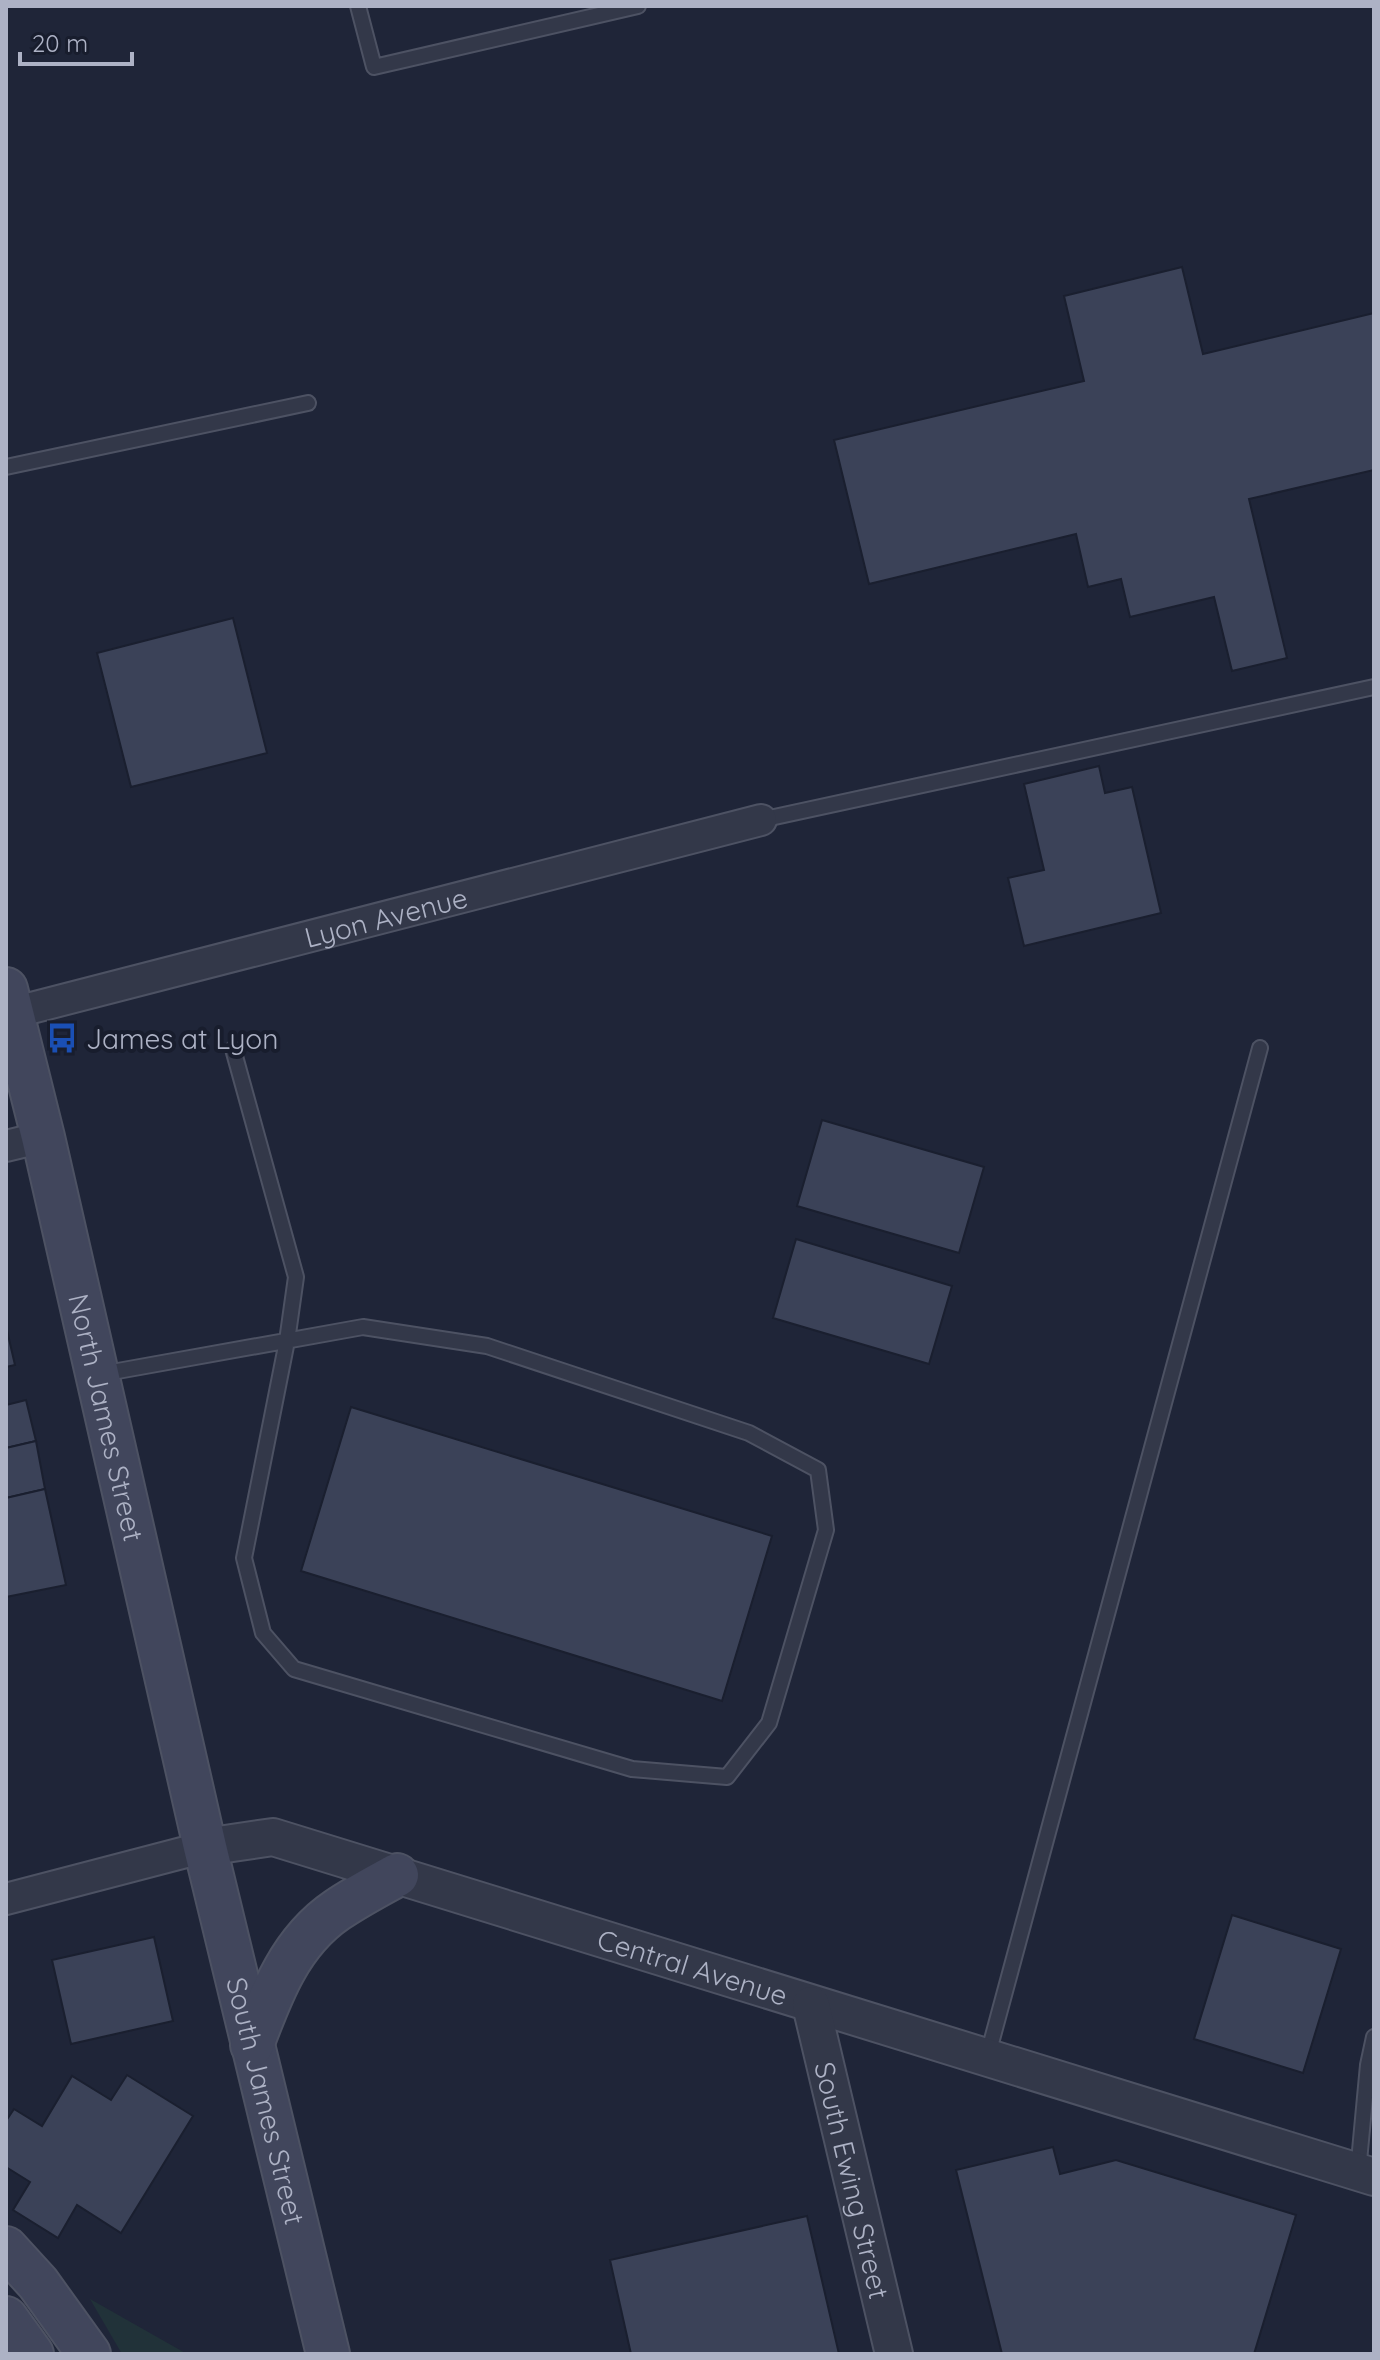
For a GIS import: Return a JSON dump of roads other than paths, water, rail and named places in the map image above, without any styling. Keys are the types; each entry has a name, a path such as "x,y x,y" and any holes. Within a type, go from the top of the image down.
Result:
{"main road":[{"name":"North James Street","path":"9,1001 24,1142 97,1375 205,1847"},
{"name":"South James Street","path":"205,1847 328,2354"},
{"path":"252,2045 274,1985 302,1943 335,1911 397,1875"},
{"path":"6,2248 38,2283 84,2345"},
{"path":"6,2318 32,2354"}],"street":[{"name":"Lyon Avenue","path":"9,1001 761,820"},
{"name":"Central Avenue","path":"6,1899 205,1847 273,1837 1366,2175"},
{"name":"South Ewing Street","path":"811,2005 894,2354"}],"lane":[{"path":"358,6 374,67 638,6"},
{"path":"6,467 308,403"},
{"path":"761,820 1374,687"},
{"path":"987,2058 1260,1048"},
{"path":"97,1375 287,1341 363,1327 487,1346 749,1433 818,1470 826,1530 769,1723 727,1777 632,1769 294,1669 263,1633 244,1558 287,1341 296,1277 233,1049"},
{"path":"1366,2175 1368,2065 1374,2037"}],"place":[{"name":"James at Lyon","path":"62,1038"}]}
